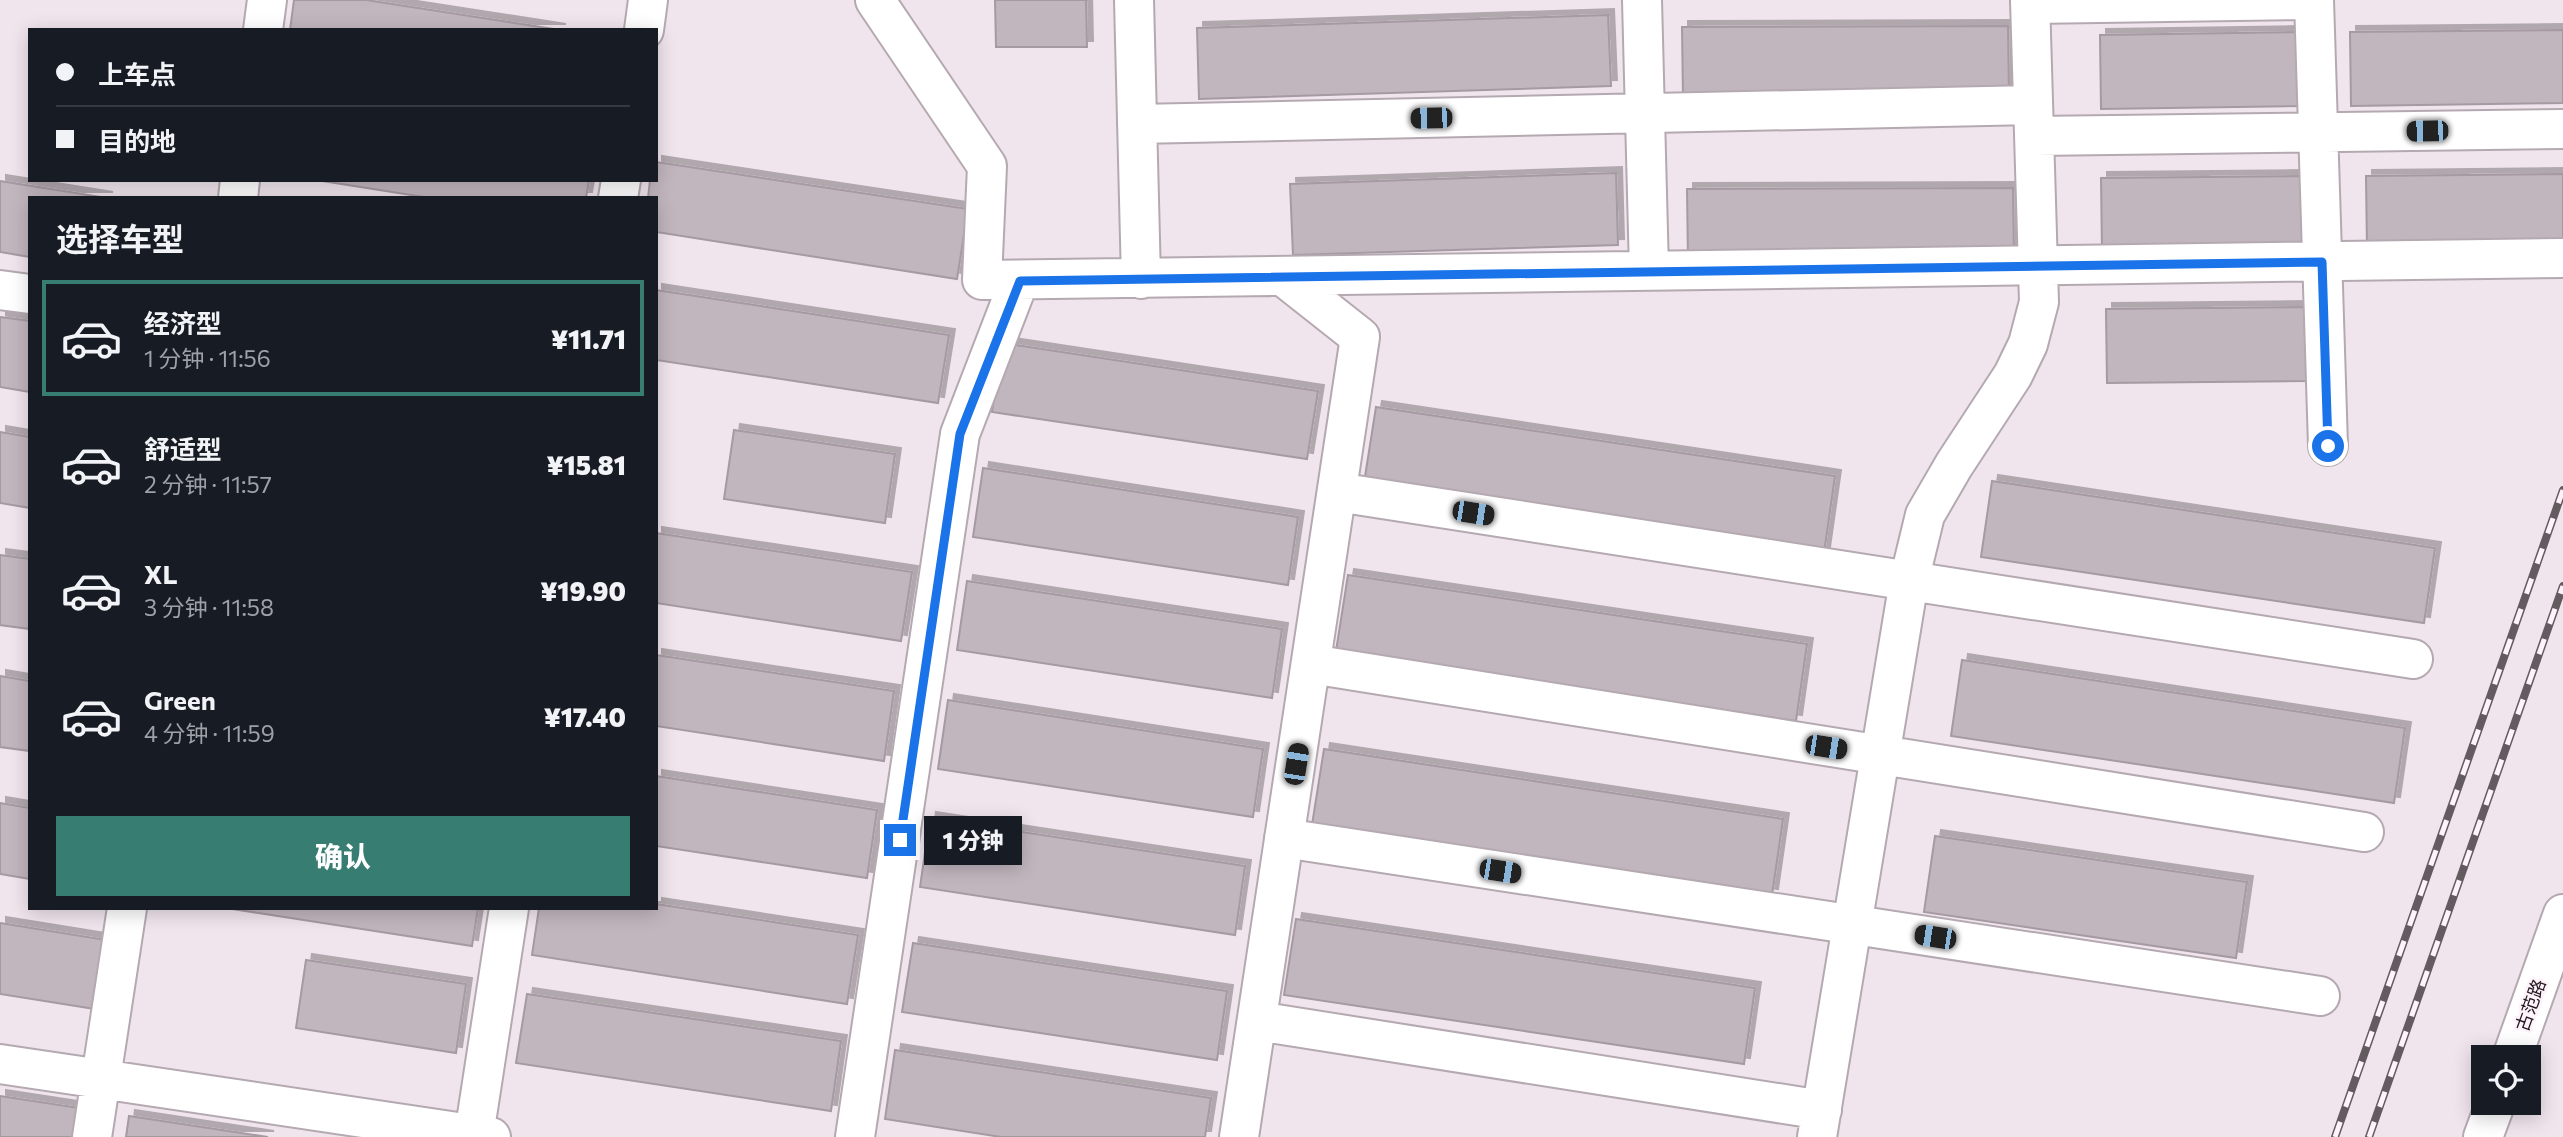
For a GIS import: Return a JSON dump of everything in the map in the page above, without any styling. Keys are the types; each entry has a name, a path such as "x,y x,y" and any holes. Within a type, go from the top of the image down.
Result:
{"street":[{"path":"263,28 267,0"},
{"path":"644,28 648,0"},
{"path":"875,0 987,166 982,280 1284,278 2563,258"},
{"path":"1134,0 1141,279"},
{"path":"1642,0 1649,271"},
{"path":"1257,1021 1819,1124 1909,581 1925,515 2013,375 2028,344 2039,302 2030,2 2312,0 2328,446"},
{"path":"1137,124 1644,114 2034,120 2318,133 2563,130"},
{"path":"1239,1137 1360,337 1284,278"},
{"path":"855,1137 960,434 1020,281"},
{"path":"0,290 28,294"},
{"path":"1337,492 2413,659"},
{"path":"1311,664 2364,832"},
{"path":"1284,838 2320,996"},
{"path":"92,1137 127,910"},
{"path":"0,1065 421,1132 483,1136 509,910"},
{"name":"古范路","path":"2516,1045 2563,914"},
{"path":"2483,1137 2491,1115"}],"building":[{"path":"294,0 366,0 547,28 290,28"},
{"path":"995,0 1086,0 1087,47 996,47"},
{"path":"1608,15 1611,86 1199,99 1197,28"},
{"path":"2008,26 2009,98 1683,99 1682,27"},
{"path":"2563,30 2563,103 2351,106 2350,32"},
{"path":"2302,32 2303,106 2101,109 2100,35"},
{"path":"658,162 968,209 957,279 658,232 658,196 648,196 650,182 658,182"},
{"path":"1616,173 1618,245 1293,255 1290,184"},
{"path":"2563,174 2563,248 2367,250 2366,176"},
{"path":"2303,176 2304,250 2102,252 2101,178"},
{"path":"0,181 94,196 28,196 28,257 0,252"},
{"path":"329,182 589,182 586,196 417,196"},
{"path":"2013,188 2014,260 1688,261 1687,189"},
{"path":"658,290 949,335 938,403 658,360"},
{"path":"2308,307 2309,381 2107,383 2106,309"},
{"path":"0,317 28,321 28,392 0,387"},
{"path":"1003,343 1318,391 1307,459 992,412"},
{"path":"1376,407 1835,476 1824,553 1364,483"},
{"path":"734,430 895,454 885,523 724,499"},
{"path":"0,432 28,437 28,508 0,503"},
{"path":"983,468 1298,517 1288,585 973,537"},
{"path":"1992,481 2435,548 2424,623 1981,557"},
{"path":"658,533 912,572 901,641 658,603"},
{"path":"0,555 28,559 28,629 0,625"},
{"path":"1348,575 1807,644 1796,721 1336,651"},
{"path":"967,581 1282,629 1272,698 957,650"},
{"path":"658,655 894,691 884,761 658,726"},
{"path":"1962,660 2405,728 2394,803 1951,736"},
{"path":"0,676 28,681 28,751 0,747"},
{"path":"948,700 1263,749 1253,817 938,769"},
{"path":"1324,749 1783,819 1772,895 1312,825"},
{"path":"658,776 877,810 867,878 658,846"},
{"path":"0,803 28,808 28,879 0,874"},
{"path":"930,818 1245,866 1235,935 920,887"},
{"path":"1935,836 2247,882 2236,958 1924,912"},
{"path":"658,904 858,935 847,1004 532,955 539,910 658,910"},
{"path":"239,910 478,910 472,946"},
{"path":"1296,919 1755,988 1744,1064 1284,995"},
{"path":"0,923 106,940 95,1009 0,994"},
{"path":"913,943 1227,991 1217,1060 902,1012"},
{"path":"306,960 466,984 456,1053 296,1028"},
{"path":"527,994 841,1041 831,1111 516,1063"},
{"path":"895,1050 1211,1098 1205,1137 1001,1137 885,1119"},
{"path":"0,1096 79,1108 75,1137 0,1137"},
{"path":"129,1116 268,1137 126,1137"}],"railway":[{"path":"2335,1137 2563,490"},
{"path":"2369,1137 2563,586"}],"route":[{"path":"900,840 960,434 1020,281 2322,262 2328,446"}]}
